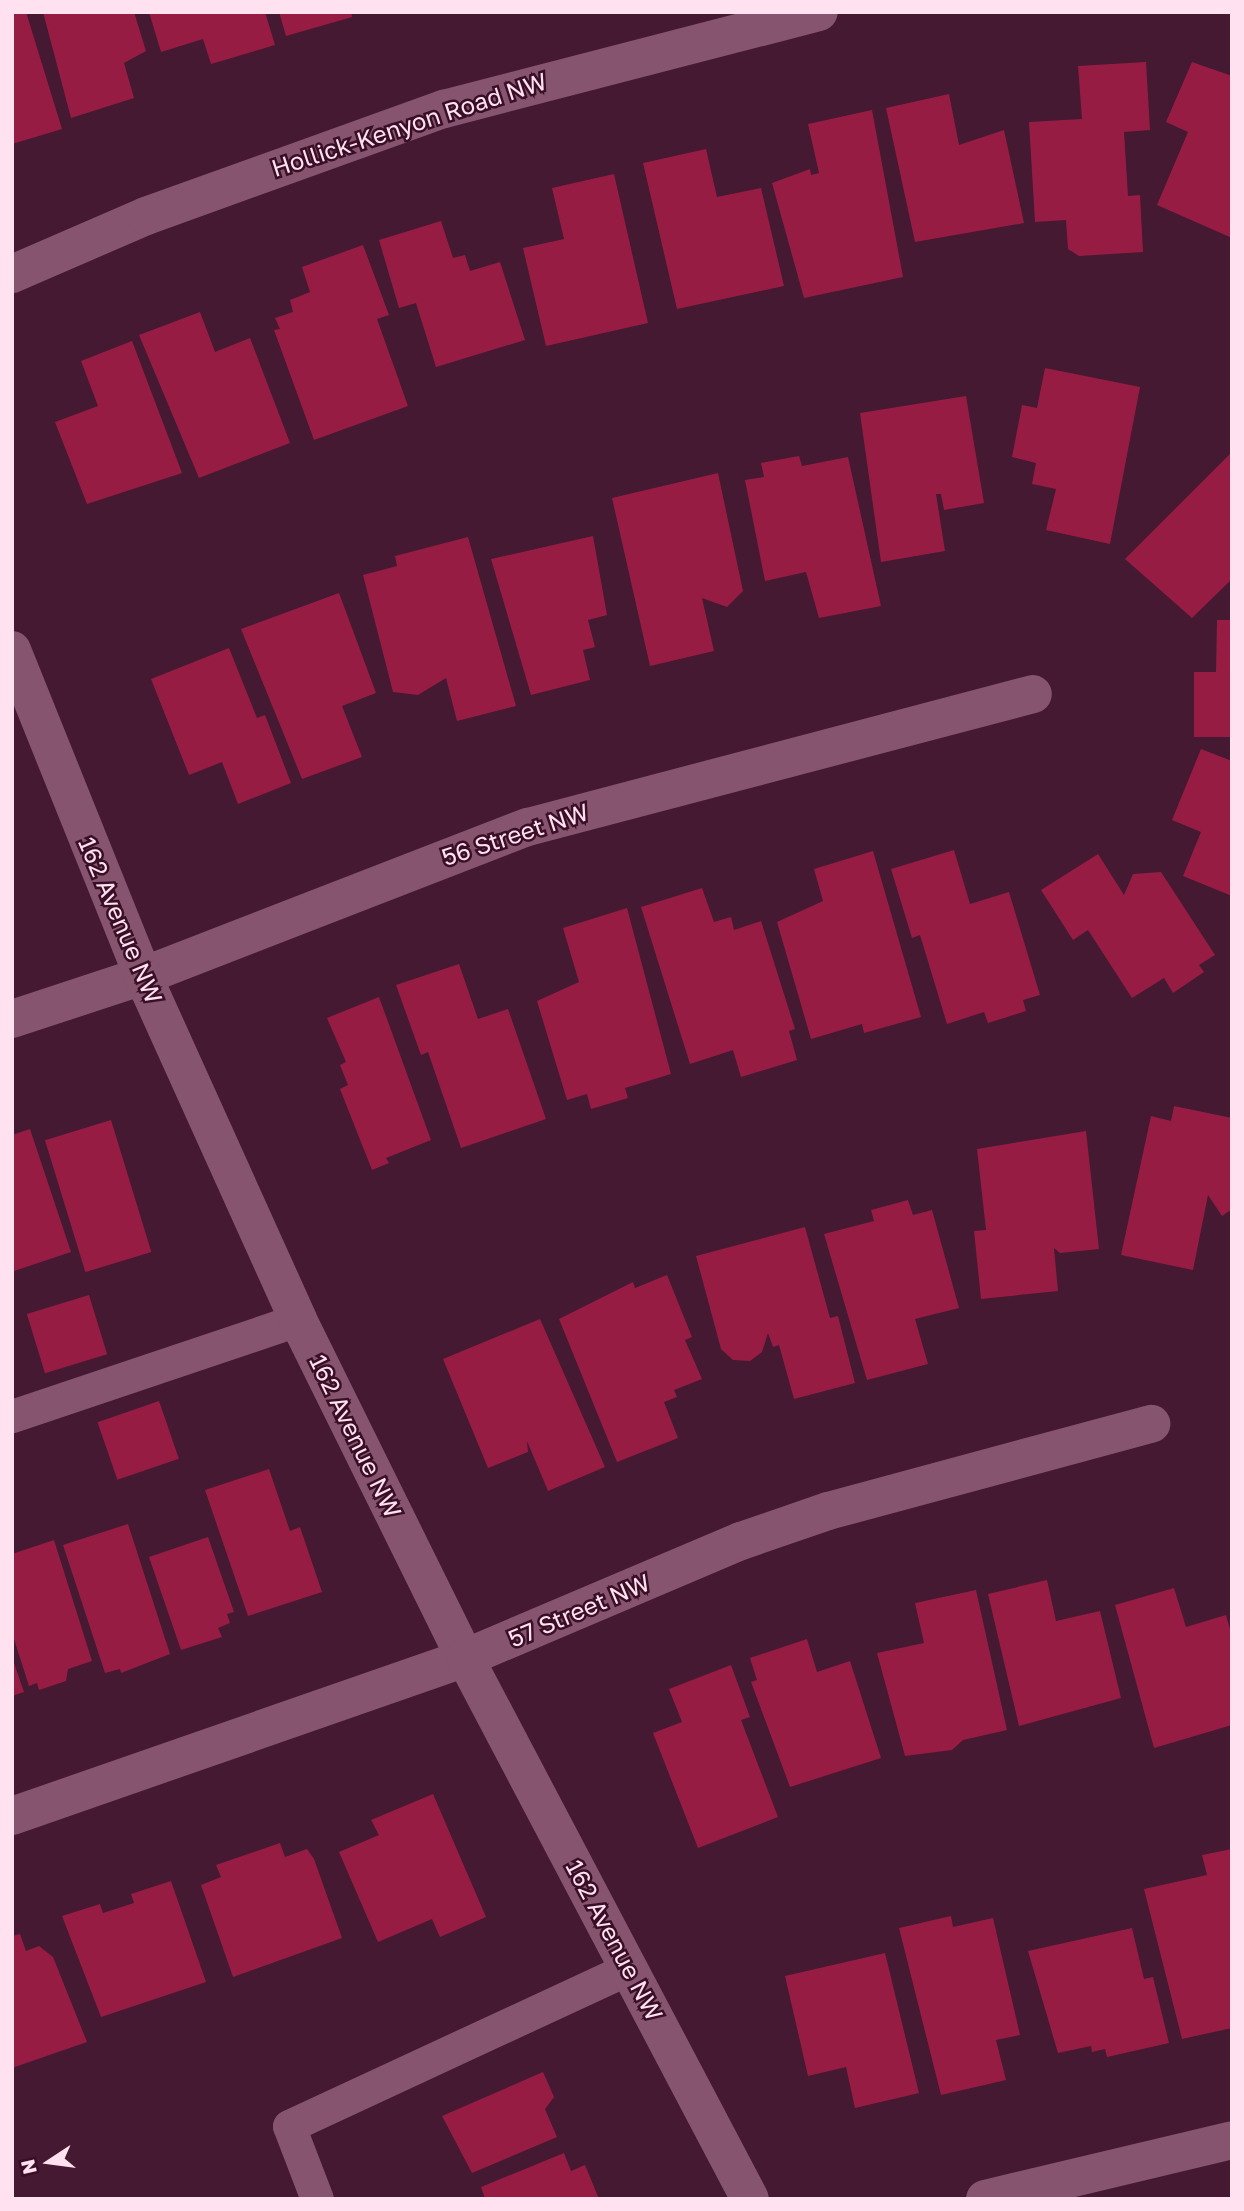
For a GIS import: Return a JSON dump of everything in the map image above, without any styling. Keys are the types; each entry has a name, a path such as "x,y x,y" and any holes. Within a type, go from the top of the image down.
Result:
{"street":[{"name":"Hollick-Kenyon Road NW","path":"12,274 158,212 444,109 819,12"},
{"name":"162 Avenue NW","path":"12,650 143,976 298,1320 465,1658 750,2199"},
{"name":"56 Street NW","path":"12,1019 143,976 528,827 1033,694"},
{"name":"57 Street NW","path":"12,1816 465,1658 791,1524 1152,1424"},
{"path":"985,2199 1232,2140"}],"lane":[{"path":"12,1416 298,1320"},
{"path":"317,2199 289,2126 630,1968"}],"building":[{"path":"12,12 26,12 62,129 12,144"},
{"path":"43,12 134,12 146,51 124,63 134,98 71,118"},
{"path":"149,12 265,12 275,45 211,64 203,39 161,52"},
{"path":"279,12 351,12 352,17 286,36"},
{"path":"1146,62 1150,130 1124,132 1128,196 1140,195 1143,252 1079,256 1068,249 1066,220 1035,222 1029,122 1082,119 1078,66"},
{"path":"1192,62 1232,76 1232,238 1157,205 1188,132 1166,122"},
{"path":"949,94 959,145 1004,130 1024,223 915,242 886,108"},
{"path":"872,110 903,277 804,298 772,183 810,169 811,175 819,173 808,124"},
{"path":"706,149 717,197 761,188 784,286 677,309 643,163"},
{"path":"614,174 648,323 546,346 523,248 564,239 552,188"},
{"path":"441,221 453,258 465,255 470,271 500,262 525,340 436,367 416,303 399,308 379,240"},
{"path":"363,245 389,315 377,319 408,406 314,440 274,330 280,329 275,318 293,312 290,300 310,292 302,267"},
{"path":"200,312 215,352 250,338 290,443 199,478 139,335"},
{"path":"132,341 182,473 87,504 55,422 98,406 81,361"},
{"path":"1045,368 1140,387 1110,544 1046,530 1056,489 1032,484 1036,463 1012,457 1022,405 1037,408"},
{"path":"966,396 984,503 944,510 941,494 936,494 945,551 881,562 860,413"},
{"path":"1232,452 1232,579 1192,618 1125,559"},
{"path":"799,456 802,466 848,457 881,606 819,618 806,572 765,581 745,480 764,477 761,463"},
{"path":"718,473 743,591 727,607 702,598 714,651 650,666 612,498"},
{"path":"593,536 607,615 588,620 595,647 583,650 590,680 531,695 491,559"},
{"path":"468,537 516,706 457,721 446,678 418,695 393,692 363,575 397,566 395,556"},
{"path":"339,593 376,693 342,706 362,757 302,779 241,629"},
{"path":"1217,620 1232,620 1232,737 1194,737 1194,672 1216,672"},
{"path":"229,648 257,718 265,715 291,783 238,804 222,762 189,775 151,679"},
{"path":"1201,749 1232,761 1232,896 1183,876 1201,832 1172,820"},
{"path":"954,850 970,904 1009,892 1040,995 1023,1000 1026,1011 988,1023 984,1012 947,1024 920,935 912,938 891,869"},
{"path":"873,851 921,1017 864,1033 862,1024 811,1039 777,922 823,901 814,869"},
{"path":"1098,854 1124,895 1133,874 1161,872 1215,955 1199,965 1204,972 1173,993 1164,978 1132,998 1088,930 1073,940 1041,890"},
{"path":"702,888 714,922 731,917 734,930 761,921 795,1029 789,1031 797,1060 741,1077 733,1050 690,1064 641,907"},
{"path":"627,908 671,1074 625,1088 628,1098 591,1109 587,1094 567,1100 537,1001 579,982 563,928"},
{"path":"459,964 478,1019 508,1009 546,1119 461,1148 428,1052 421,1055 396,985"},
{"path":"379,997 431,1140 386,1158 389,1163 372,1170 340,1089 348,1085 340,1065 346,1062 327,1018"},
{"path":"1174,1106 1232,1118 1232,1209 1222,1216 1208,1195 1193,1270 1121,1255 1151,1116 1171,1121"},
{"path":"111,1120 151,1252 85,1272 45,1140"},
{"path":"30,1129 71,1252 14,1271 12,1135"},
{"path":"1086,1131 1099,1249 1060,1253 1054,1248 1058,1291 981,1299 974,1231 986,1230 977,1149"},
{"path":"908,1200 913,1215 932,1210 959,1308 915,1319 928,1364 867,1380 824,1234 874,1221 871,1210"},
{"path":"805,1227 830,1318 838,1316 855,1383 794,1399 779,1345 773,1347 768,1333 762,1352 750,1361 733,1360 721,1349 696,1256"},
{"path":"667,1275 692,1337 685,1340 702,1379 674,1390 677,1397 664,1402 678,1438 617,1462 559,1319 633,1282 635,1288"},
{"path":"89,1295 107,1354 45,1373 27,1314"},
{"path":"540,1319 605,1467 548,1491 527,1441 528,1452 488,1468 443,1359"},
{"path":"159,1401 179,1459 117,1480 98,1422"},
{"path":"269,1469 290,1531 300,1527 322,1592 248,1616 205,1490"},
{"path":"128,1524 170,1654 121,1673 120,1669 105,1673 63,1545"},
{"path":"208,1537 234,1612 227,1614 230,1623 218,1628 222,1637 181,1650 149,1557"},
{"path":"54,1540 92,1661 68,1669 66,1681 39,1690 37,1683 29,1686 12,1633 12,1554"},
{"path":"1047,1580 1056,1621 1100,1611 1121,1698 1019,1726 988,1594"},
{"path":"1174,1588 1186,1627 1226,1615 1232,1636 1232,1725 1154,1748 1115,1605"},
{"path":"976,1590 1007,1730 963,1740 952,1750 905,1756 877,1653 924,1643 915,1603"},
{"path":"807,1639 817,1672 850,1661 881,1758 790,1787 751,1682 757,1680 750,1658"},
{"path":"12,1657 24,1692 12,1696"},
{"path":"731,1665 750,1717 741,1720 778,1817 698,1848 653,1733 682,1722 669,1689"},
{"path":"433,1794 486,1917 440,1937 432,1919 378,1942 339,1852 379,1835 371,1820"},
{"path":"280,1843 285,1857 307,1849 314,1859 342,1938 233,1977 201,1885 221,1877 216,1865"},
{"path":"1232,1849 1232,2028 1182,2039 1144,1889 1207,1875 1202,1855"},
{"path":"171,1881 206,1982 101,2017 62,1916 100,1904 103,1913 134,1903 131,1894"},
{"path":"951,1916 953,1927 993,1918 1020,2035 996,2040 1006,2080 941,2095 899,1928"},
{"path":"1132,1928 1144,1979 1153,1977 1169,2043 1107,2057 1105,2049 1092,2052 1091,2046 1058,2053 1028,1951"},
{"path":"20,1934 26,1951 39,1946 53,1957 87,2042 12,2068 12,1936"},
{"path":"885,1953 919,2093 855,2108 846,2067 808,2076 785,1976"},
{"path":"543,2072 554,2097 545,2109 557,2137 472,2173 442,2116"},
{"path":"564,2153 571,2171 585,2165 599,2199 485,2199 481,2187"}]}
